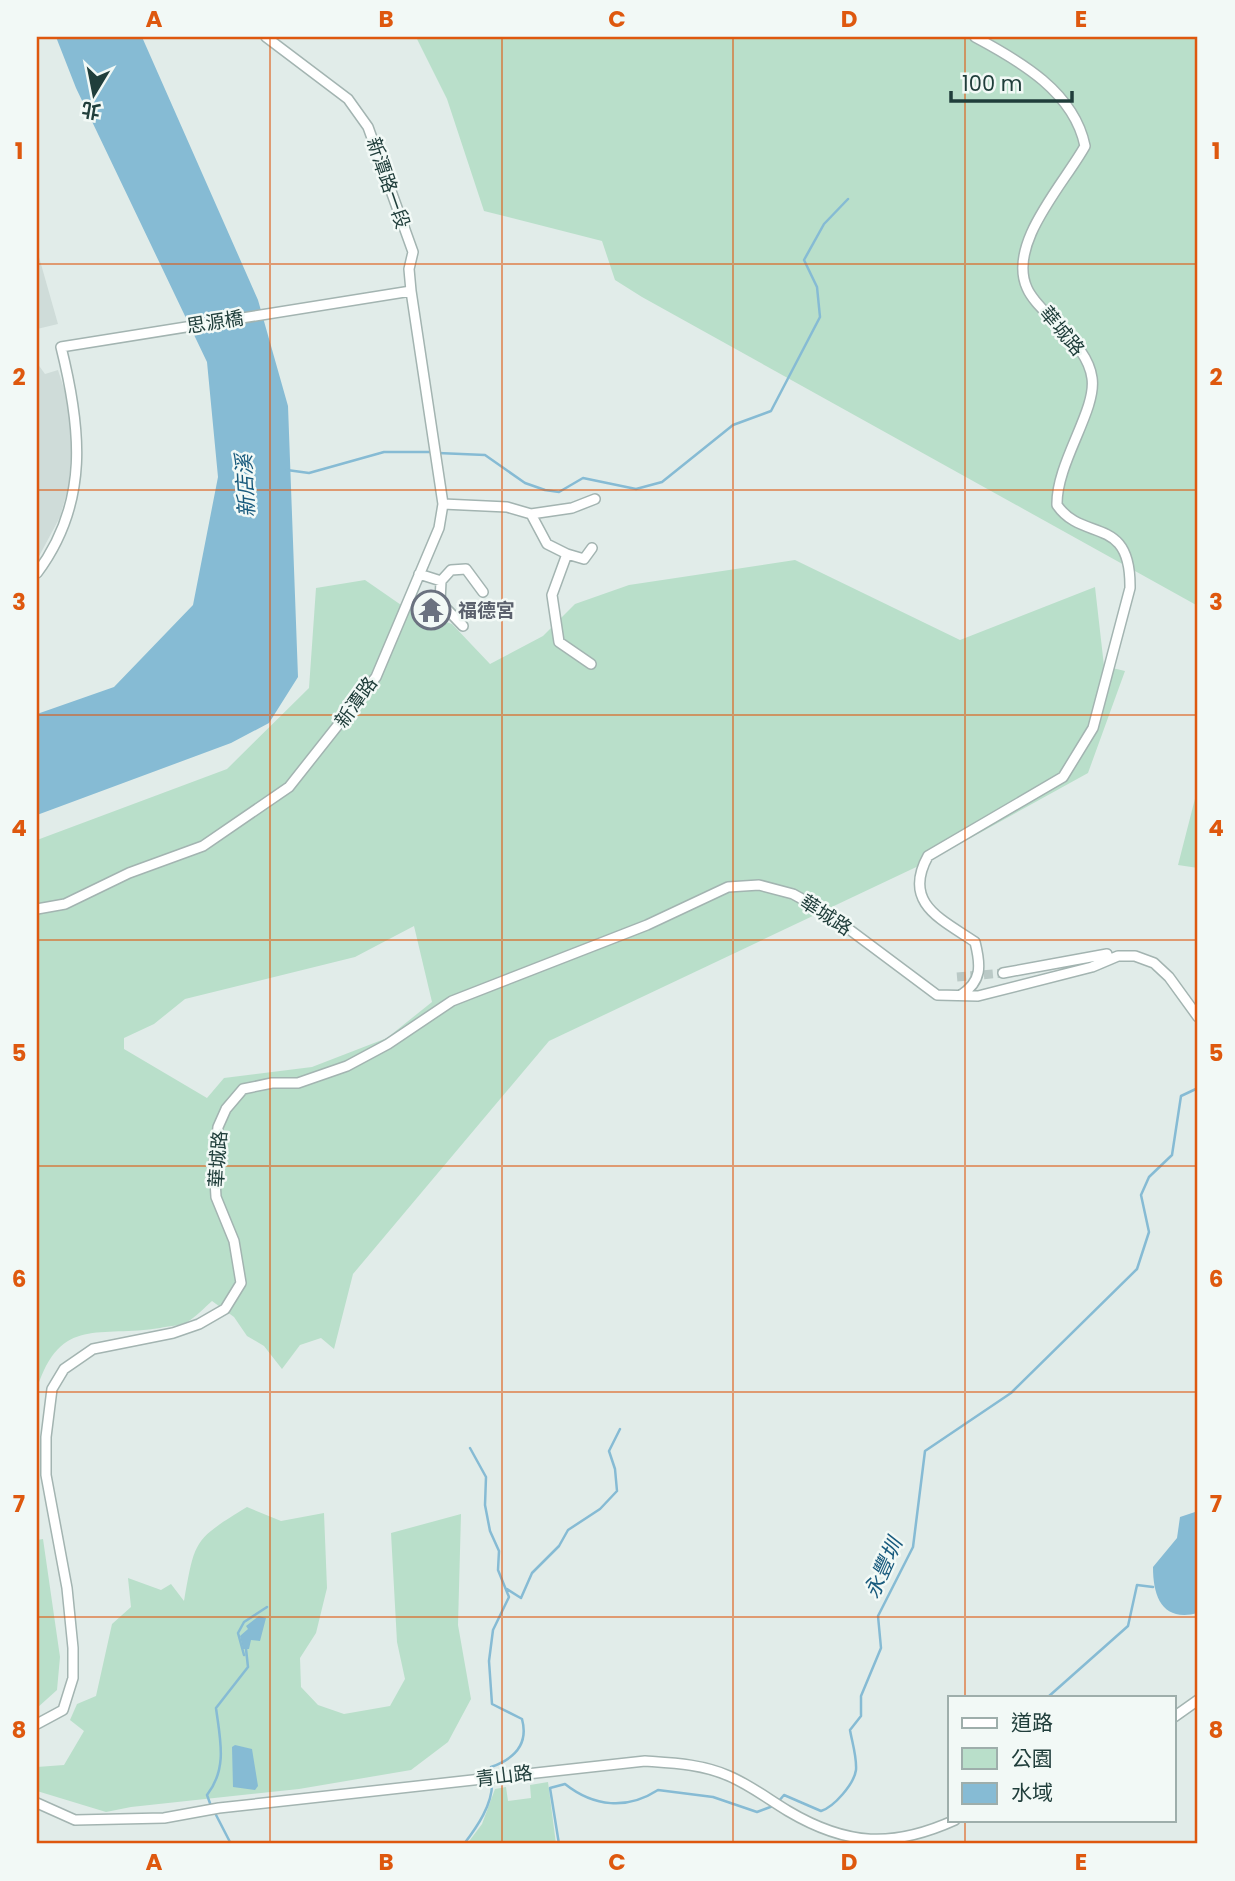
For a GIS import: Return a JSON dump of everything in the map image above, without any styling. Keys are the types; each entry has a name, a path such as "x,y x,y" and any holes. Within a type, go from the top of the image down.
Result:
{"street":[{"name":"新潭路一段","path":"266,37 348,99 368,127 413,252 409,269 411,291"},
{"name":"華城路","path":"37,1724 63,1710 73,1678 67,1588 46,1475 46,1437 52,1389 64,1369 93,1349 173,1333 199,1324 225,1309 241,1283 234,1241 216,1197 214,1163 218,1127 226,1109 243,1089 272,1083 298,1083 347,1066 388,1044 452,1002 647,925 728,887 759,885 793,894 837,920 937,995 961,995 974,987 980,962 975,942 933,913 923,900 917,888 920,870 928,856 1063,777 1093,728 1130,588 1130,566 1123,550 1105,531 1075,521 1057,505 1057,489 1088,404 1093,379 1078,347 1027,288 1022,258 1038,219 1085,146 1081,128 1069,109 1024,64 975,37"},
{"name":"思源橋","path":"37,573 62,525 77,471 75,404 61,347 411,291"},
{"name":"新潭路","path":"37,909 65,904 128,873 203,846 289,787 376,677 439,528 443,504 411,291"},
{"path":"443,504 507,507 531,514 572,508 595,499"},
{"path":"531,514 547,544 584,559 592,548"},
{"path":"567,554 552,595 559,642 591,664"},
{"path":"463,626 440,602 441,581 451,570 466,569 483,592"},
{"path":"419,574 441,581"},
{"path":"1003,973 1107,954"},
{"path":"961,995 978,996 1092,967 1118,956 1135,956 1154,963 1169,977 1198,1017"},
{"path":"1176,1716 1198,1700"},
{"name":"青山路","path":"37,1803 75,1820 164,1818 219,1808 603,1763 645,1761 694,1765 727,1775 824,1830 880,1842 924,1834 951,1822"}],"shaded area":[{"path":"37,250 58,324 37,329"},
{"path":"37,363 45,374 58,370 69,404 73,438 68,488 60,517 37,560"}],"green space":[{"path":"416,37 1198,37 1198,606 642,297 615,280 602,241 484,211 447,99"},
{"path":"795,560 960,640 1095,587 1104,666 1125,671 1088,773 929,861 549,1041 353,1274 334,1349 321,1338 300,1345 282,1369 264,1346 247,1336 234,1317 212,1301 194,1318 181,1324 85,1334 70,1340 57,1350 46,1366 37,1389 37,840 227,769 309,688 316,588 365,580 404,607 452,624 490,664 543,636 575,604 629,585","holes":["414,926 432,1002 387,1038 312,1067 224,1078 207,1098 124,1049 124,1038 154,1024 185,999 355,957"]},
{"path":"1198,787 1198,868 1178,865"},
{"path":"247,1507 281,1521 324,1513 327,1588 316,1633 300,1658 301,1687 318,1705 344,1714 390,1706 405,1679 397,1642 391,1533 461,1514 458,1625 471,1699 448,1742 411,1770 299,1789 106,1812 37,1791 37,1767 64,1765 84,1731 70,1720 77,1704 96,1696 112,1624 131,1607 128,1578 161,1590 171,1584 184,1601 191,1565 199,1544 216,1527"},
{"path":"43,1539 60,1657 57,1690 37,1708 37,1540"},
{"path":"548,1782 556,1844 467,1844 482,1824 495,1789 506,1787 508,1801 531,1798 530,1785"}],"water":[{"name":"新店溪","path":"56,37 142,37 258,300 288,406 298,677 269,723 231,743 37,815 37,714 114,687 193,605 218,477 207,362 76,88"},
{"path":"1198,1511 1198,1613 1176,1614 1168,1611 1158,1598 1153,1567 1177,1538 1180,1517"},
{"path":"259,1616 266,1618 260,1641 251,1640 249,1649 243,1649 240,1636 248,1629 246,1626"},
{"path":"235,1745 252,1749 258,1786 255,1790 233,1787 232,1747"}],"waterway":[{"path":"438,453 485,455 525,483 559,492 583,478 636,489 662,482 733,425 771,411 820,317 817,287 804,260 824,224 848,199"},
{"path":"287,470 309,473 384,452 431,452"},
{"name":"永豐圳","path":"778,1802 784,1795 821,1811 837,1800 852,1782 856,1765 850,1730 861,1716 861,1696 881,1648 878,1616 913,1547 925,1451 1011,1393 1137,1269 1149,1232 1141,1195 1149,1177 1172,1155 1181,1096 1198,1088"},
{"path":"507,1589 521,1598 532,1573 559,1546 568,1530 600,1509 617,1491 615,1469 609,1451 620,1429"},
{"path":"470,1448 486,1477 485,1505 490,1531 499,1551 498,1570 509,1597 493,1630 489,1661 492,1704 522,1719 524,1728 518,1750 507,1760 491,1767 492,1775"},
{"path":"1049,1696 1128,1626 1137,1585 1153,1587"},
{"path":"244,1655 238,1633 244,1622 267,1607"},
{"path":"211,1806 207,1795 218,1774 221,1753 216,1708 248,1667 246,1649"},
{"path":"464,1844 487,1807 492,1782"},
{"name":"永豐圳","path":"559,1844 550,1788 565,1784 587,1797 611,1803 634,1801 658,1790 713,1797 757,1812 773,1806"},
{"path":"214,1811 231,1844"}],"tunnel":[{"path":"957,977 1003,973"}],"place":[{"name":"福德宮","path":"431,610"}]}
